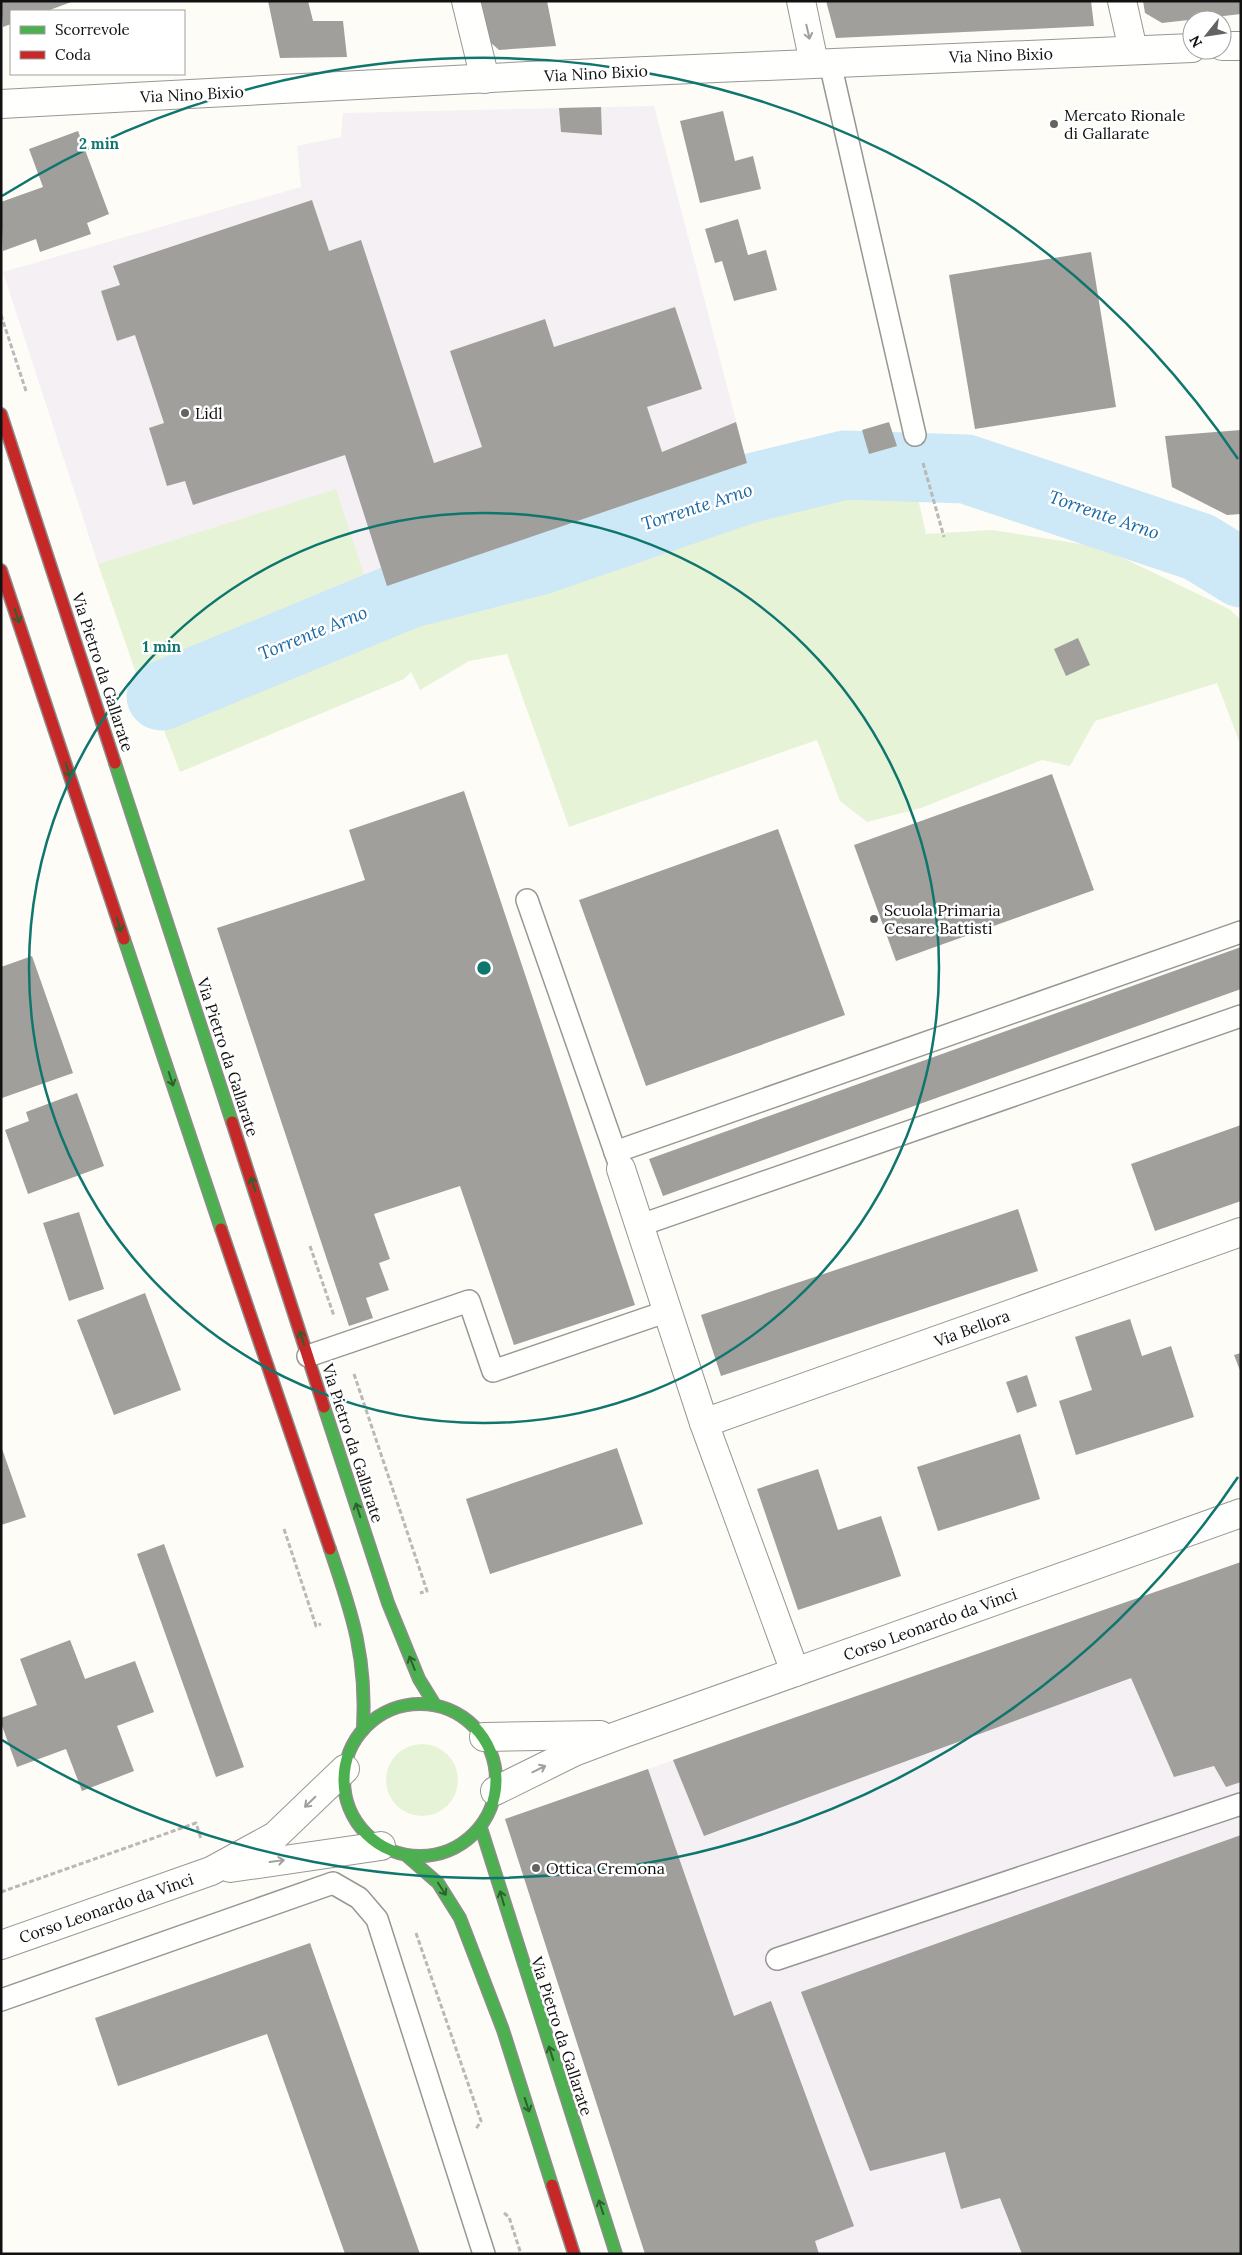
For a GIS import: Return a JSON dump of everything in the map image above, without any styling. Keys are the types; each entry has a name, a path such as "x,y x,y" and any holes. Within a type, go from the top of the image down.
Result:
{"street":[{"path":"466,1 485,79"},
{"path":"801,1 822,63"},
{"path":"1122,1 1133,50"},
{"name":"Via Nino Bixio","path":"1,104 822,63 1182,48"},
{"name":"Via Pietro da Gallarate","path":"1,414 388,1603 419,1678 435,1706"},
{"path":"1,570 268,1371 353,1616 359,1638 366,1687 363,1730"},
{"path":"618,1160 641,1225 704,1423 795,1672"},
{"name":"Via Bellora","path":"704,1423 1241,1232"},
{"name":"Corso Leonardo da Vinci","path":"495,1791 574,1752 619,1735 1241,1513"},
{"path":"407,1856 446,1853 481,1828 494,1804 497,1778 495,1761 484,1738 466,1719 435,1706 409,1705 392,1710 363,1730 349,1752 345,1768 348,1803 361,1828 381,1846 407,1856 438,1883 460,1918 503,2030 574,2254"},
{"name":"Corso Leonardo da Vinci","path":"484,1738 619,1735"},
{"name":"Corso Leonardo da Vinci","path":"1,1945 211,1871 275,1836 345,1768"},
{"name":"Via Pietro da Gallarate","path":"481,1828 516,1944 616,2254"},
{"name":"Corso Leonardo da Vinci","path":"211,1871 381,1846"}],"lane":[{"path":"822,63 915,435"},
{"path":"527,900 618,1160 1241,932"},
{"path":"641,1225 1241,1016"},
{"path":"308,1356 469,1301 493,1371 668,1311"},
{"path":"777,1959 1241,1804"},
{"path":"1,2000 333,1883 359,1898 377,1919 484,2254"}],"path":[{"path":"915,435 944,537"},
{"path":"1,1892 196,1822 211,1871"}],"shaded area":[{"path":"654,106 747,463 370,592 336,490 98,564 3,272 301,187 297,146 341,137 343,113"},
{"path":"1241,1562 1241,2254 645,2254 505,1819"}],"green space":[{"path":"336,489 370,592 137,676 98,564"},
{"path":"916,489 926,534 992,530 1100,547 1229,609 1241,620 1241,746 1217,683 1095,721 1070,766 1042,760 921,808 867,822 840,801 817,740 569,827 507,654 469,661 420,690 411,672 404,679 180,772 160,720 391,624 626,558 777,506"},
{"path":"422,1744 442,1750 452,1760 458,1780 452,1800 442,1810 422,1816 402,1810 392,1800 386,1780 392,1760 402,1750"}],"building":[{"path":"1,1 74,1 50,10 10,10 10,24 3,27"},
{"path":"268,1 308,1 313,21 343,21 347,57 280,58"},
{"path":"481,1 547,1 556,46 499,50 490,42"},
{"path":"826,1 1091,1 1094,26 836,38"},
{"path":"1143,1 1241,1 1241,14 1232,15 1232,10 1182,10 1182,21 1162,23 1145,13"},
{"path":"601,107 602,135 561,132 559,108"},
{"path":"723,111 735,161 753,156 761,189 700,203 680,121"},
{"path":"78,131 109,214 87,223 91,234 40,252 36,239 3,251 1,202 43,187 29,149"},
{"path":"312,200 329,251 361,240 434,463 482,447 450,351 545,319 554,347 675,307 702,389 647,407 662,452 736,422 747,463 387,586 345,455 193,505 185,481 167,486 149,428 164,423 135,335 117,341 101,291 120,285 113,266"},
{"path":"738,219 748,255 766,250 777,290 734,301 722,261 715,263 705,229"},
{"path":"1091,252 1116,407 975,429 949,275"},
{"path":"889,422 897,446 869,454 862,430"},
{"path":"1241,430 1241,514 1227,515 1172,487 1165,436"},
{"path":"1078,638 1090,665 1066,676 1054,649"},
{"path":"1052,774 1094,890 896,961 854,845"},
{"path":"464,791 635,1305 514,1345 460,1186 374,1214 390,1259 379,1263 389,1290 366,1298 373,1318 349,1326 217,928 365,880 349,830"},
{"path":"778,829 845,1015 646,1086 579,900"},
{"path":"1241,947 1241,989 663,1196 649,1159"},
{"path":"32,956 73,1073 2,1098 1,967"},
{"path":"77,1093 104,1166 28,1194 5,1130 29,1121 26,1112"},
{"path":"1241,1125 1241,1201 1155,1231 1131,1164"},
{"path":"1018,1209 1038,1271 721,1376 701,1315"},
{"path":"79,1212 104,1289 69,1301 43,1223"},
{"path":"145,1293 181,1390 114,1415 77,1320"},
{"path":"1130,1319 1142,1356 1171,1346 1194,1417 1076,1455 1059,1401 1092,1390 1075,1337"},
{"path":"1241,1353 1241,1373 1234,1355"},
{"path":"1027,1375 1037,1406 1017,1413 1006,1382"},
{"path":"1020,1434 1040,1499 938,1531 917,1467"},
{"path":"1,1446 26,1517 1,1525"},
{"path":"617,1448 643,1524 490,1574 466,1499"},
{"path":"818,1469 838,1530 881,1516 901,1576 798,1610 757,1489"},
{"path":"164,1544 244,1767 216,1777 137,1554"},
{"path":"1241,1562 1241,1782 1226,1787 1214,1766 1174,1777 1131,1678 704,1836 673,1760"},
{"path":"70,1640 85,1679 135,1661 154,1712 117,1726 134,1771 82,1791 66,1749 17,1767 1,1723 1,1718 37,1705 20,1659"},
{"path":"648,1769 734,2016 771,2001 854,2226 815,2241 819,2254 645,2254 505,1819"},
{"path":"1241,1835 1241,2254 1022,2254 1000,2198 961,2209 945,2152 870,2171 801,1992"},
{"path":"310,1943 420,2254 345,2254 267,2034 118,2086 95,2018"}],"waterway":[{"name":"Torrente Arno","path":"161,696 408,594 541,560 747,489 845,465 966,469 1199,547 1241,573"}],"traffic: fast":[{"path":"115,763 232,1122"},
{"path":"124,939 221,1229"},
{"path":"324,1407 388,1603 419,1679 435,1705"},
{"path":"330,1549 357,1638 363,1681 363,1730"},
{"path":"420,1704 449,1710 462,1717 473,1727 483,1738 490,1751 496,1780 490,1809 483,1822 473,1833 462,1843 449,1850 420,1856 391,1850 378,1843 367,1833 357,1822 350,1809 344,1780 350,1751 357,1738 367,1727 378,1717 391,1710 420,1704"},
{"path":"481,1828 616,2254"},
{"path":"407,1856 438,1883 460,1918 503,2030 552,2185"}],"traffic: jam":[{"path":"1,414 115,763"},
{"path":"1,570 124,939"},
{"path":"232,1122 324,1407"},
{"path":"221,1229 330,1549"},
{"path":"552,2185 574,2254"}],"place":[{"name":"Mercato Rionale di Gallarate","path":"1054,124"},
{"name":"Lidl","path":"185,413"},
{"name":"Scuola Primaria Cesare Battisti","path":"874,919"},
{"name":"Ottica Cremona","path":"536,1868"}]}
